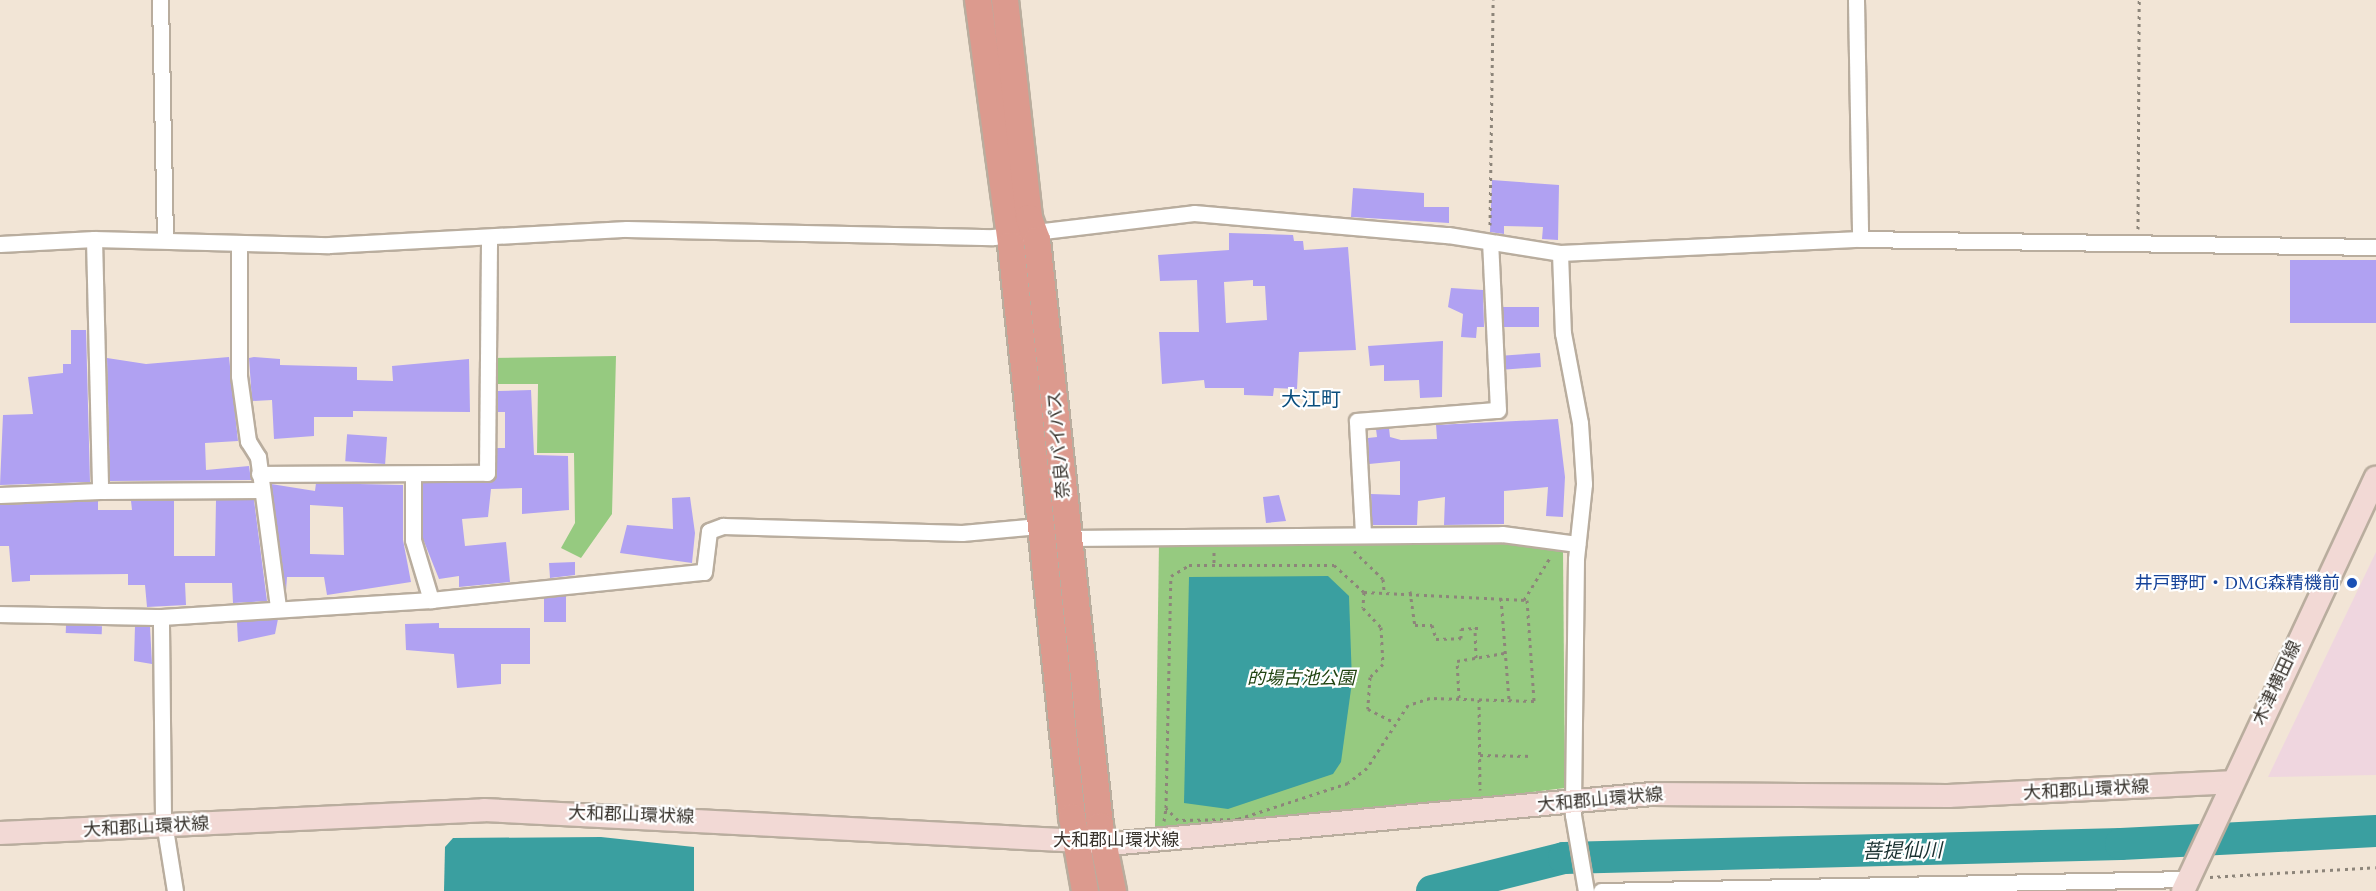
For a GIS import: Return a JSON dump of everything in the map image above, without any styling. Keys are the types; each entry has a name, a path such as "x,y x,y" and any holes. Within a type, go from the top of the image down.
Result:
{"highway":[{"name":"奈良バイパス","path":"978,0 1007,234 1039,526 1085,891"},
{"name":"奈良バイパス","path":"1005,0 1104,843 1113,891"}],"main road":[{"name":"木津横田線","path":"2187,881 2227,791 2376,478"},
{"name":"大和郡山環状線","path":"0,833 484,810 1104,843 1221,838 1573,808 1662,794 1948,796 2227,791"}],"street":[{"path":"160,0 165,240"},
{"path":"1856,0 1860,239"},
{"path":"0,244 94,239 239,244 489,237 627,229 1007,234 1194,213 1490,242 1560,253 1860,239 2376,247"},
{"path":"0,495 413,474 487,473 489,237"},
{"path":"94,239 100,491"},
{"path":"1358,538 1357,422 1498,410 1490,242"},
{"path":"239,244 239,376 248,441 258,457 278,606"},
{"path":"1560,253 1563,333 1580,423 1584,484 1577,544 1573,808 1586,886"},
{"path":"413,474 413,540 431,600"},
{"path":"0,614 161,617 278,606 431,600 704,572 709,531 723,526 962,534 1039,526"},
{"path":"1067,537 1358,538 1502,534 1577,544"},
{"path":"161,617 166,826 175,891"},
{"path":"1601,891 2187,881"}],"path":[{"path":"1490,242 1493,0"},
{"path":"2138,244 2139,0"},
{"path":"1358,538 1353,549 1383,579 1384,591"},
{"path":"1166,808 1178,820 1238,819 1347,783 1367,768 1394,722 1408,705 1430,698 1534,701 1524,600 1553,548"},
{"path":"1164,826 1171,576 1189,565 1334,565 1364,592 1410,591 1524,600"},
{"path":"1410,591 1415,625 1432,625 1436,639 1461,638 1461,629 1482,628"},
{"path":"1364,592 1363,608 1382,627 1383,664 1370,676 1368,709 1394,722"},
{"path":"1501,598 1509,700"},
{"path":"1474,628 1476,658"},
{"path":"1459,698 1457,661 1504,653"},
{"path":"1479,699 1480,791"},
{"path":"1480,755 1532,756"},
{"path":"2187,881 2376,867"}],"shaded area":[{"path":"2376,552 2376,775 2268,777"}],"green space":[{"path":"616,356 612,514 581,558 561,548 575,523 574,453 537,453 538,384 488,384 488,358"},
{"name":"的場古池公園","path":"1504,540 1563,551 1565,788 1220,830 1155,826 1159,542"}],"water":[{"path":"1328,576 1349,596 1352,682 1341,762 1333,774 1228,809 1184,803 1189,577"},
{"path":"601,837 694,847 694,891 444,891 445,847 453,838"}],"building":[{"path":"1492,180 1559,185 1558,240 1542,239 1543,227 1504,226 1504,234 1490,232"},
{"path":"1353,188 1424,193 1424,207 1449,207 1449,223 1351,217"},
{"path":"1229,233 1293,235 1294,241 1303,241 1304,250 1348,247 1356,350 1299,352 1297,389 1274,388 1273,396 1244,395 1244,388 1205,388 1204,380 1162,384 1159,332 1199,332 1197,280 1160,281 1158,255 1229,250","holes":["1253,280 1253,286 1265,286 1267,320 1226,323 1224,282"]},
{"path":"2290,260 2376,260 2376,323 2290,323"},
{"path":"1451,288 1483,290 1484,327 1477,327 1476,338 1461,337 1463,314 1448,307"},
{"path":"1503,307 1539,307 1539,327 1503,327"},
{"path":"71,330 86,330 90,482 0,485 3,415 33,414 28,377 63,373 63,364 71,364"},
{"path":"1443,341 1442,397 1420,398 1419,380 1384,381 1384,365 1370,366 1368,346"},
{"path":"1540,353 1541,367 1506,369 1505,355"},
{"path":"229,357 238,441 205,443 206,470 249,466 251,480 110,481 107,358 146,364"},
{"path":"249,358 280,359 280,365 357,367 357,380 393,381 392,366 469,359 470,412 353,411 353,417 314,417 314,436 274,439 272,400 252,401"},
{"path":"531,390 534,455 568,456 569,510 522,514 522,488 491,489 488,517 462,519 465,546 506,542 510,582 459,587 459,576 439,579 423,539 423,483 492,481 497,448 505,448 505,412 498,412 498,391"},
{"path":"1558,419 1565,477 1563,517 1546,516 1548,487 1504,491 1504,524 1444,525 1445,497 1418,501 1417,525 1372,525 1371,494 1400,495 1400,461 1369,464 1368,438 1377,437 1376,429 1389,428 1390,437 1401,440 1437,439 1436,425"},
{"path":"347,434 387,437 385,464 345,461"},
{"path":"316,483 403,485 403,540 411,582 327,595 324,577 287,577 286,591 271,484 315,491","holes":["310,505 343,507 344,555 310,554"]},
{"path":"1279,495 1286,521 1266,523 1263,497"},
{"path":"690,497 695,533 692,563 620,553 627,525 673,529 672,498"},
{"path":"174,500 174,556 215,556 216,500 254,500 267,601 233,603 232,583 185,583 186,605 147,607 145,585 128,585 128,574 30,575 30,581 12,582 9,546 0,546 0,505 98,501 98,510 132,510 131,501"},
{"path":"575,562 575,575 550,578 549,563"},
{"path":"544,596 566,596 566,622 544,622"},
{"path":"278,619 275,634 238,642 237,622"},
{"path":"439,623 439,628 530,628 530,664 501,664 501,684 457,688 454,654 406,650 405,624"},
{"path":"66,625 102,626 102,634 66,633"},
{"path":"135,626 150,627 152,664 134,661"}],"waterway":[{"name":"菩提仙川","path":"1432,891 1564,858 2121,844 2376,831"}],"place":[{"name":"井戸野町・DMG森精機前","path":"2352,583"}],"district":[{"name":"大江町","path":"1311,398"}]}
